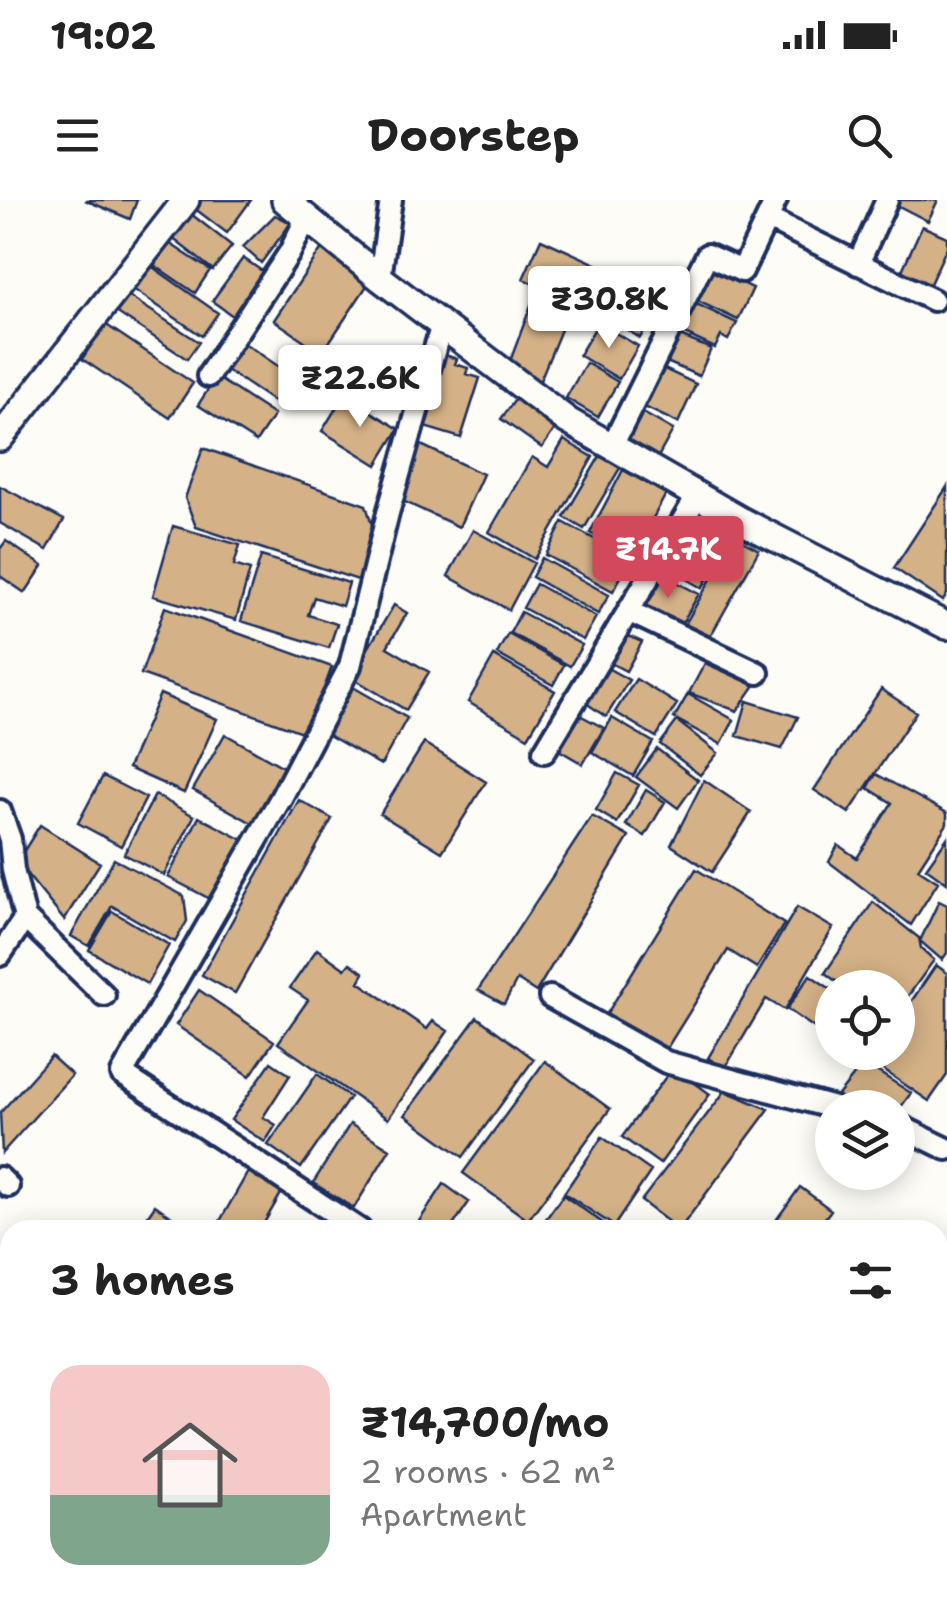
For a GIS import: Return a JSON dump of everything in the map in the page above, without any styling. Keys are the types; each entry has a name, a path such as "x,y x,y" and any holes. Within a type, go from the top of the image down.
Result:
{"street":[{"path":"0,438 186,200"},
{"path":"285,200 380,278 568,420 698,496 947,626"},
{"path":"380,278 391,200"},
{"path":"858,264 887,200"},
{"path":"612,446 707,255 742,270 772,209 858,264 932,300"},
{"path":"208,376 290,252 306,219"},
{"path":"345,1220 122,1074 282,798 350,666 388,513 442,324"},
{"path":"544,752 698,496"},
{"path":"628,611 758,673"},
{"path":"0,810 10,840 24,918 104,995"},
{"path":"0,955 24,918"},
{"path":"550,997 666,1062 815,1103"},
{"path":"915,1134 947,1150"}],"building":[{"path":"85,200 137,200 130,219"},
{"path":"200,200 251,200 227,233 194,208"},
{"path":"892,200 938,200 928,221"},
{"path":"186,210 232,246 213,270 167,234"},
{"path":"275,215 291,223 261,263 243,247"},
{"path":"922,226 947,237 947,247 928,288 900,275"},
{"path":"541,239 614,272 596,312 523,279"},
{"path":"169,243 210,270 195,293 154,265"},
{"path":"324,245 372,278 322,353 274,320"},
{"path":"243,258 268,275 237,319 212,301"},
{"path":"147,263 218,313 202,336 130,287"},
{"path":"708,267 753,288 738,320 693,299"},
{"path":"621,282 660,305 640,338 602,314"},
{"path":"127,295 199,342 187,359 116,312"},
{"path":"534,297 569,310 539,383 506,372"},
{"path":"690,301 737,323 728,340 721,336 715,348 676,330"},
{"path":"598,323 638,346 619,379 579,355"},
{"path":"105,324 193,383 170,418 82,359"},
{"path":"673,333 711,349 699,376 662,360"},
{"path":"241,341 297,379 280,406 223,368"},
{"path":"442,354 468,368 466,374 480,378 461,438 421,426"},
{"path":"586,363 618,382 598,417 566,398"},
{"path":"658,366 696,384 678,423 640,405"},
{"path":"216,377 274,415 256,442 198,405"},
{"path":"344,395 399,429 377,465 322,431"},
{"path":"517,397 557,426 542,448 501,419"},
{"path":"638,410 673,430 658,457 622,437"},
{"path":"564,440 593,457 535,559 489,532 532,457 548,467"},
{"path":"419,444 483,474 459,527 394,497"},
{"path":"203,448 366,505 375,535 361,581 196,527 185,498"},
{"path":"600,456 620,468 584,529 564,517"},
{"path":"623,470 666,494 633,555 590,533"},
{"path":"0,486 64,520 47,550 0,523"},
{"path":"947,487 947,594 943,601 894,568"},
{"path":"563,522 631,559 613,591 546,555"},
{"path":"705,525 730,540 702,588 678,574"},
{"path":"173,526 240,545 234,565 250,570 236,620 153,596"},
{"path":"473,530 534,563 509,610 448,576"},
{"path":"735,537 759,550 707,642 683,628"},
{"path":"6,541 43,566 25,593 0,576 0,549"},
{"path":"261,556 349,583 342,606 314,597 308,615 337,624 329,648 241,621"},
{"path":"542,558 609,595 598,614 532,577"},
{"path":"657,572 699,594 677,632 637,607"},
{"path":"536,584 596,617 583,640 523,608"},
{"path":"394,605 407,613 387,647 429,672 406,710 351,677"},
{"path":"165,607 332,667 307,734 141,674"},
{"path":"521,612 582,645 570,666 510,633"},
{"path":"508,634 564,665 553,685 497,654"},
{"path":"624,634 642,642 626,671 607,661"},
{"path":"494,656 555,691 528,737 468,702"},
{"path":"705,663 755,685 737,711 689,693"},
{"path":"602,665 629,680 606,717 582,700"},
{"path":"636,679 677,704 656,737 615,712"},
{"path":"346,683 407,718 381,765 320,730"},
{"path":"881,689 916,712 849,813 814,790"},
{"path":"160,694 217,719 184,793 128,768"},
{"path":"688,694 734,720 721,744 674,718"},
{"path":"747,701 798,717 782,749 737,736"},
{"path":"576,713 604,728 583,764 554,747"},
{"path":"612,718 653,742 633,776 592,752"},
{"path":"677,721 718,753 700,775 660,744"},
{"path":"225,734 285,768 254,824 193,790"},
{"path":"424,743 486,782 442,852 380,814"},
{"path":"657,749 698,780 678,808 636,777"},
{"path":"617,773 639,785 617,823 596,810"},
{"path":"876,774 947,813 947,824 918,869 938,882 911,925 829,862 838,845 857,858 892,803 868,788"},
{"path":"103,776 146,798 121,846 78,823"},
{"path":"704,780 751,812 712,872 671,845"},
{"path":"646,790 665,802 645,836 626,825"},
{"path":"155,795 194,816 164,875 124,854"},
{"path":"299,800 332,819 235,993 202,975"},
{"path":"592,816 629,837 536,992 517,980 504,1004 478,990"},
{"path":"199,817 247,842 216,902 168,877"},
{"path":"40,825 100,863 64,920 17,862"},
{"path":"947,838 947,883 926,868"},
{"path":"114,859 184,896 187,921 175,942 112,906 89,946 71,936"},
{"path":"696,869 784,924 757,968 728,950 662,1056 603,1020"},
{"path":"939,901 947,905 947,953 942,960 920,941"},
{"path":"873,902 919,938 921,948 934,960 915,986 915,970 827,970"},
{"path":"797,907 833,928 785,1010 766,999 725,1068 708,1058"},
{"path":"112,911 169,945 147,984 89,950"},
{"path":"317,949 345,969 350,963 364,973 359,982 427,1029 433,1021 448,1031 388,1119 278,1043 308,1000 290,988"},
{"path":"936,965 947,973 947,1075 929,1101 883,1070 915,1070 915,996"},
{"path":"810,975 815,978 815,1028 787,1009"},
{"path":"199,990 274,1041 250,1076 176,1025"},
{"path":"477,1017 534,1059 463,1157 405,1115"},
{"path":"51,1056 72,1075 2,1153 0,1113"},
{"path":"545,1061 610,1109 528,1220 463,1173"},
{"path":"271,1062 290,1075 263,1117 276,1125 265,1142 231,1120"},
{"path":"673,1067 710,1094 660,1164 622,1137"},
{"path":"858,1070 875,1070 906,1090 842,1090"},
{"path":"317,1074 350,1097 301,1168 268,1145"},
{"path":"725,1091 769,1109 686,1220 666,1220 641,1201"},
{"path":"350,1124 390,1149 354,1208 313,1183"},
{"path":"602,1137 651,1171 618,1220 605,1220 564,1193"},
{"path":"252,1165 286,1185 266,1220 221,1220"},
{"path":"444,1184 469,1202 457,1220 420,1220"},
{"path":"800,1187 831,1210 824,1220 776,1220"},
{"path":"563,1195 599,1220 545,1220"},
{"path":"155,1205 176,1220 145,1220"}]}
